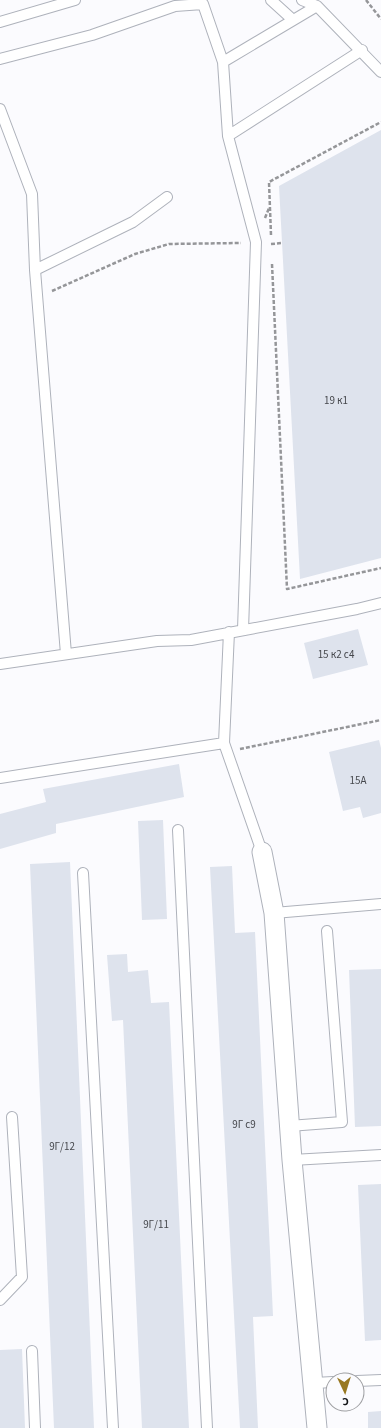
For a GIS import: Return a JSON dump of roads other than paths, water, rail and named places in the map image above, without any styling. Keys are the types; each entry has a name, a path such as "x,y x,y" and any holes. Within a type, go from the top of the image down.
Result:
{"street":[{"path":"262,852 274,913 289,1126 317,1428"}],"lane":[{"path":"0,22 75,0"},
{"path":"271,0 294,20"},
{"path":"302,0 317,6 362,50 381,72"},
{"path":"0,60 92,35 176,6 203,4 223,62 228,136 256,242 243,630"},
{"path":"223,62 317,6"},
{"path":"228,136 362,50"},
{"path":"0,109 32,194 35,270 66,654"},
{"path":"35,270 134,222 167,197"},
{"path":"0,664 157,641 191,640 381,603"},
{"path":"229,632 226,747 262,852"},
{"path":"0,778 226,747"},
{"path":"178,830 207,1428"},
{"path":"83,873 113,1428"},
{"path":"274,913 381,904"},
{"path":"289,1126 342,1122 327,931"},
{"path":"0,1300 22,1277 12,1117"},
{"path":"292,1160 381,1155"},
{"path":"32,1351 35,1428"},
{"path":"365,1381 381,1380"},
{"path":"314,1383 325,1382"}]}
